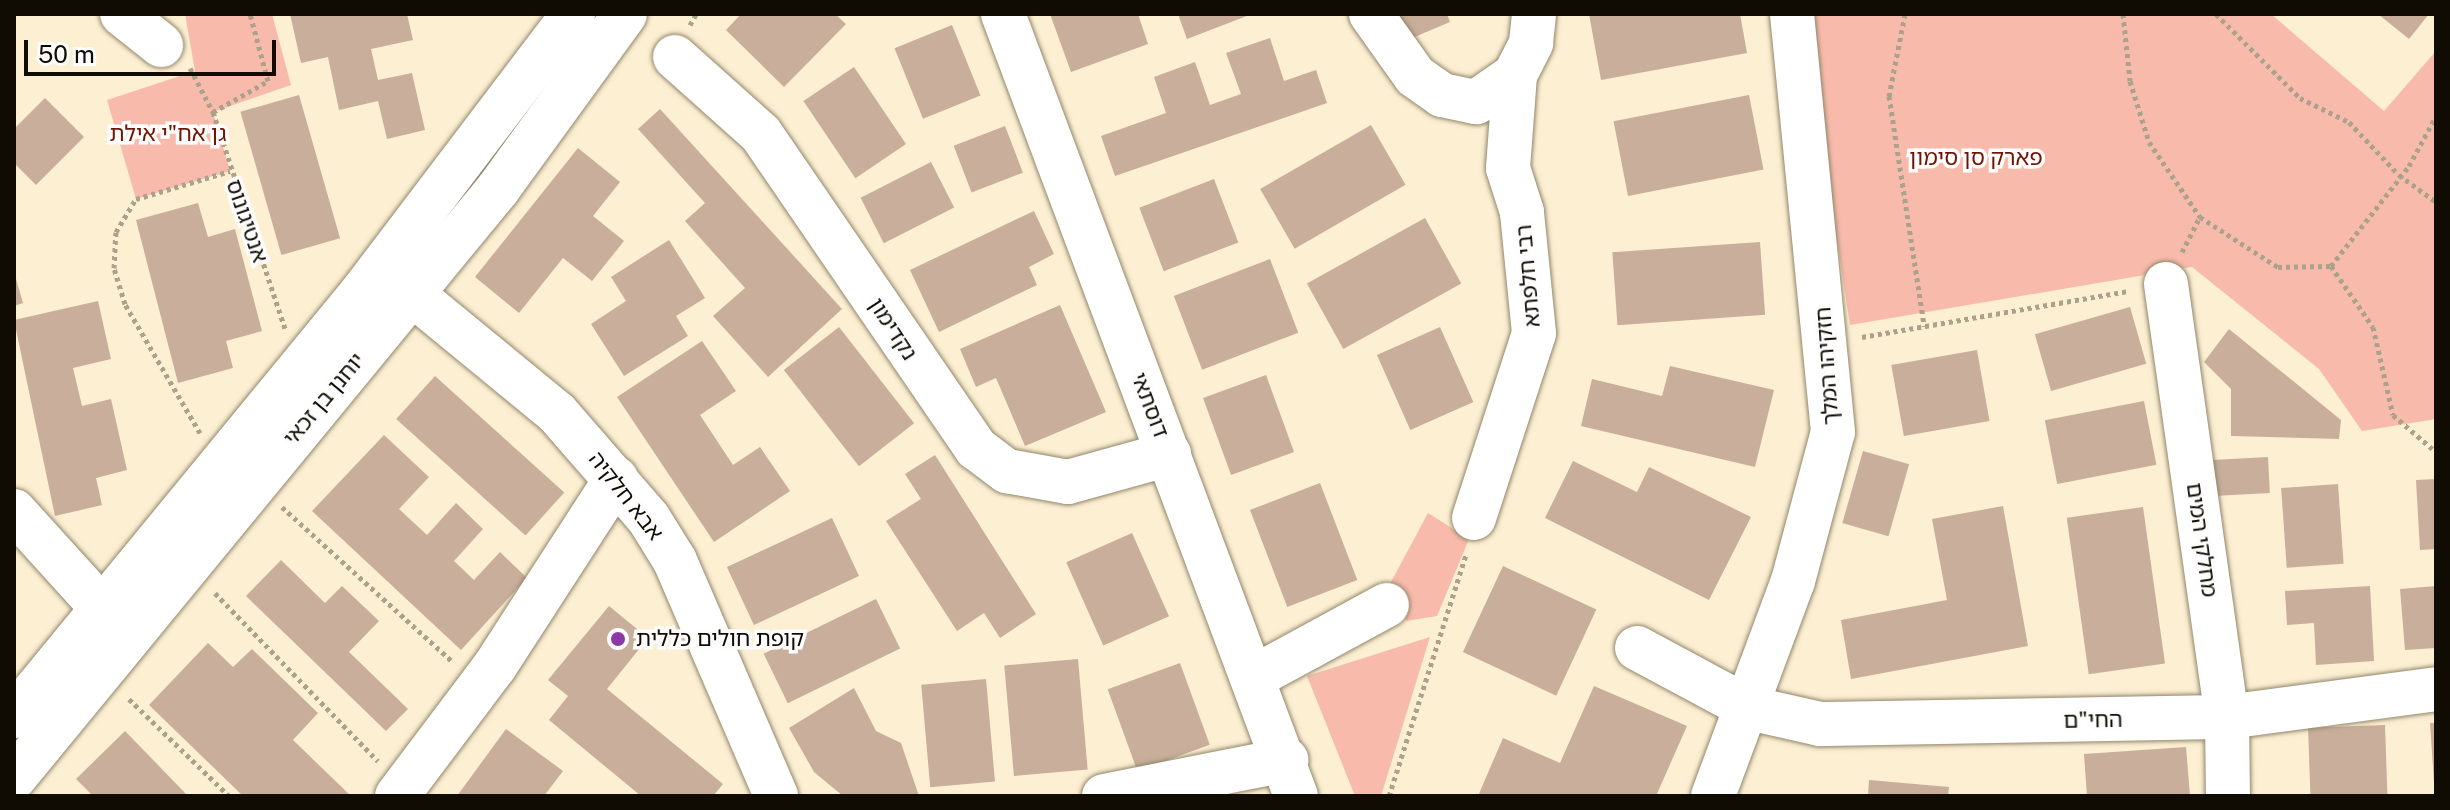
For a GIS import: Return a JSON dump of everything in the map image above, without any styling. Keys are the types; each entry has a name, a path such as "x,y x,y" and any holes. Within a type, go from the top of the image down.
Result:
{"street":[{"path":"122,14 161,45"},
{"name":"יוחנן בן זכאי","path":"14,716 114,622 187,563 254,482 397,281 573,14"},
{"name":"יוחנן בן זכאי","path":"14,778 99,671 114,622 299,368 397,281 625,14"},
{"name":"דוסתאי","path":"1003,14 1256,676 1291,778"},
{"path":"1371,14 1415,76 1442,95 1476,102 1515,75 1531,43 1534,14"},
{"name":"חזקיהו המלך","path":"1713,796 1749,708 1819,499 1833,432 1792,14"},
{"name":"נקדימון","path":"675,57 761,134 976,448 1007,471 1068,482 1169,454"},
{"name":"רבי חלפתא","path":"1474,518 1534,333 1522,212 1508,168 1515,75"},
{"name":"אבא חלקיה","path":"397,281 557,413 616,479 675,561 776,796"},
{"name":"מחלקי המים","path":"2166,284 2227,717 2228,796"},
{"path":"401,792 480,686 616,479"},
{"path":"14,511 114,622"},
{"path":"1256,676 1387,605"},
{"name":"החי\"ם","path":"1637,648 1749,708 1855,726 2227,717 2436,689"},
{"path":"1104,796 1291,778"}],"path":[{"path":"213,112 268,81 250,14"},
{"path":"1905,14 1889,96 1924,326"},
{"path":"2123,14 2130,81 2149,142 2186,202 2278,267 2331,266"},
{"path":"2216,14 2300,98 2349,122 2399,175 2436,202"},
{"name":"אנטיגונוס","path":"161,45 195,71 213,112 230,171 299,368"},
{"path":"2331,266 2399,175 2436,116"},
{"path":"186,409 125,304 114,268 116,232 136,199 230,171"},
{"path":"2331,266 2373,327 2375,361 2393,415 2436,452"},
{"path":"1826,343 2166,284"},
{"path":"254,482 480,686"},
{"path":"1389,796 1474,518"},
{"path":"187,563 401,792"},
{"path":"99,671 229,796"}],"green space":[{"name":"גן אח\"י אילת","path":"185,14 272,14 291,85 213,112 230,171 136,199 107,100 195,71"},
{"name":"פארק סן סימון","path":"1803,14 2271,14 2384,111 2436,51 2436,419 2362,431 2319,369 2192,267 1850,325"},
{"path":"1428,513 1469,539 1437,616 1406,621 1391,582"},
{"path":"1430,637 1381,796 1355,796 1307,676"}],"building":[{"path":"290,14 407,14 413,40 371,49 378,80 412,73 425,130 387,139 378,101 339,110 328,57 301,63"},
{"path":"741,14 835,14 846,24 784,87 726,30"},
{"path":"1050,14 1138,14 1148,44 1071,72"},
{"path":"1178,14 1252,14 1187,39"},
{"path":"1386,14 1447,14 1450,22 1398,44"},
{"path":"1589,14 1740,14 1747,53 1601,80"},
{"path":"2378,14 2429,14 2409,39"},
{"path":"952,25 980,95 923,119 895,48"},
{"path":"1270,38 1284,81 1316,70 1327,103 1115,176 1101,136 1166,113 1154,77 1195,62 1210,105 1241,94 1226,53"},
{"path":"854,67 906,144 855,178 803,101"},
{"path":"299,95 340,238 281,255 240,112"},
{"path":"1749,95 1764,170 1628,196 1614,121"},
{"path":"45,98 84,137 36,185 14,163 14,129"},
{"path":"660,109 842,309 768,377 713,316 745,288 685,221 705,203 638,129"},
{"path":"1371,125 1406,185 1295,249 1260,189"},
{"path":"1005,126 1023,173 972,192 954,146"},
{"path":"578,148 620,182 593,216 624,241 592,281 563,258 519,313 475,277"},
{"path":"931,162 954,207 884,243 861,198"},
{"path":"1214,179 1238,242 1164,271 1139,208"},
{"path":"198,203 208,237 235,229 262,331 226,341 233,368 178,383 136,220"},
{"path":"1034,211 1054,254 1029,267 1037,285 939,332 910,270"},
{"path":"1425,218 1461,284 1343,349 1307,283"},
{"path":"669,240 705,298 676,316 688,336 624,376 591,324 626,301 611,277"},
{"path":"1760,242 1765,315 1617,325 1612,252"},
{"path":"1270,259 1298,333 1202,370 1174,296"},
{"path":"14,272 23,303 14,306"},
{"path":"98,301 111,359 73,368 82,406 111,399 127,470 96,478 102,505 55,516 14,320"},
{"path":"1060,305 1106,412 1025,446 996,378 976,387 960,349"},
{"path":"2130,307 2146,364 2051,391 2035,334"},
{"path":"839,327 914,423 859,466 784,370"},
{"path":"1440,327 1473,402 1410,430 1377,355"},
{"path":"2229,329 2341,420 2339,439 2231,436 2231,389 2204,362"},
{"path":"702,341 736,391 700,415 733,465 760,447 790,491 714,542 617,397"},
{"path":"1977,350 1990,421 1904,436 1891,365"},
{"path":"1670,366 1774,390 1755,467 1581,426 1592,379 1662,396"},
{"path":"1266,375 1294,452 1231,475 1203,398"},
{"path":"435,376 564,492 525,536 396,419"},
{"path":"2144,401 2156,465 2057,484 2045,420"},
{"path":"384,435 429,477 399,509 427,535 456,503 483,529 454,561 474,580 500,552 527,578 461,650 312,511"},
{"path":"1863,451 1909,464 1888,536 1842,523"},
{"path":"935,455 1036,614 1000,638 984,613 957,631 886,521 921,499 905,474"},
{"path":"2268,457 2270,493 2214,496 2212,460"},
{"path":"1573,461 1637,492 1649,467 1751,517 1709,600 1545,518"},
{"path":"2436,479 2436,549 2420,550 2416,480"},
{"path":"1320,483 1357,580 1287,607 1250,510"},
{"path":"2338,484 2344,564 2287,568 2281,488"},
{"path":"2003,506 2028,646 1851,679 1841,620 1947,600 1932,519"},
{"path":"2143,507 2165,663 2089,674 2067,518"},
{"path":"832,518 859,576 754,625 727,567"},
{"path":"1132,533 1169,616 1103,645 1066,562"},
{"path":"281,560 325,603 342,586 379,621 349,652 408,709 386,731 246,596"},
{"path":"1503,566 1596,610 1556,696 1463,652"},
{"path":"2370,586 2374,661 2316,665 2314,623 2287,625 2285,591"},
{"path":"2436,586 2436,648 2405,650 2400,589"},
{"path":"876,599 900,648 788,703 764,654"},
{"path":"609,606 648,638 607,689 723,784 713,796 641,796 549,720 568,696 548,680"},
{"path":"208,643 233,667 252,649 318,713 293,740 351,796 243,796 149,705"},
{"path":"1078,659 1088,770 1014,776 1004,665"},
{"path":"1180,663 1210,745 1137,771 1108,689"},
{"path":"986,679 995,782 930,787 921,685"},
{"path":"1594,686 1687,726 1656,796 1478,796 1503,738 1560,763"},
{"path":"854,688 876,731 901,743 919,796 843,796 814,772 789,728"},
{"path":"2430,723 2436,723 2436,783 2434,783"},
{"path":"2385,725 2387,796 2310,796 2308,728"},
{"path":"506,729 563,771 544,796 457,796"},
{"path":"125,731 188,796 93,796 76,779"},
{"path":"2186,747 2190,796 2087,796 2084,754"},
{"path":"1869,780 1949,787 1948,796 1868,796"}],"place":[{"name":"קופת חולים כללית","path":"618,639"}]}
